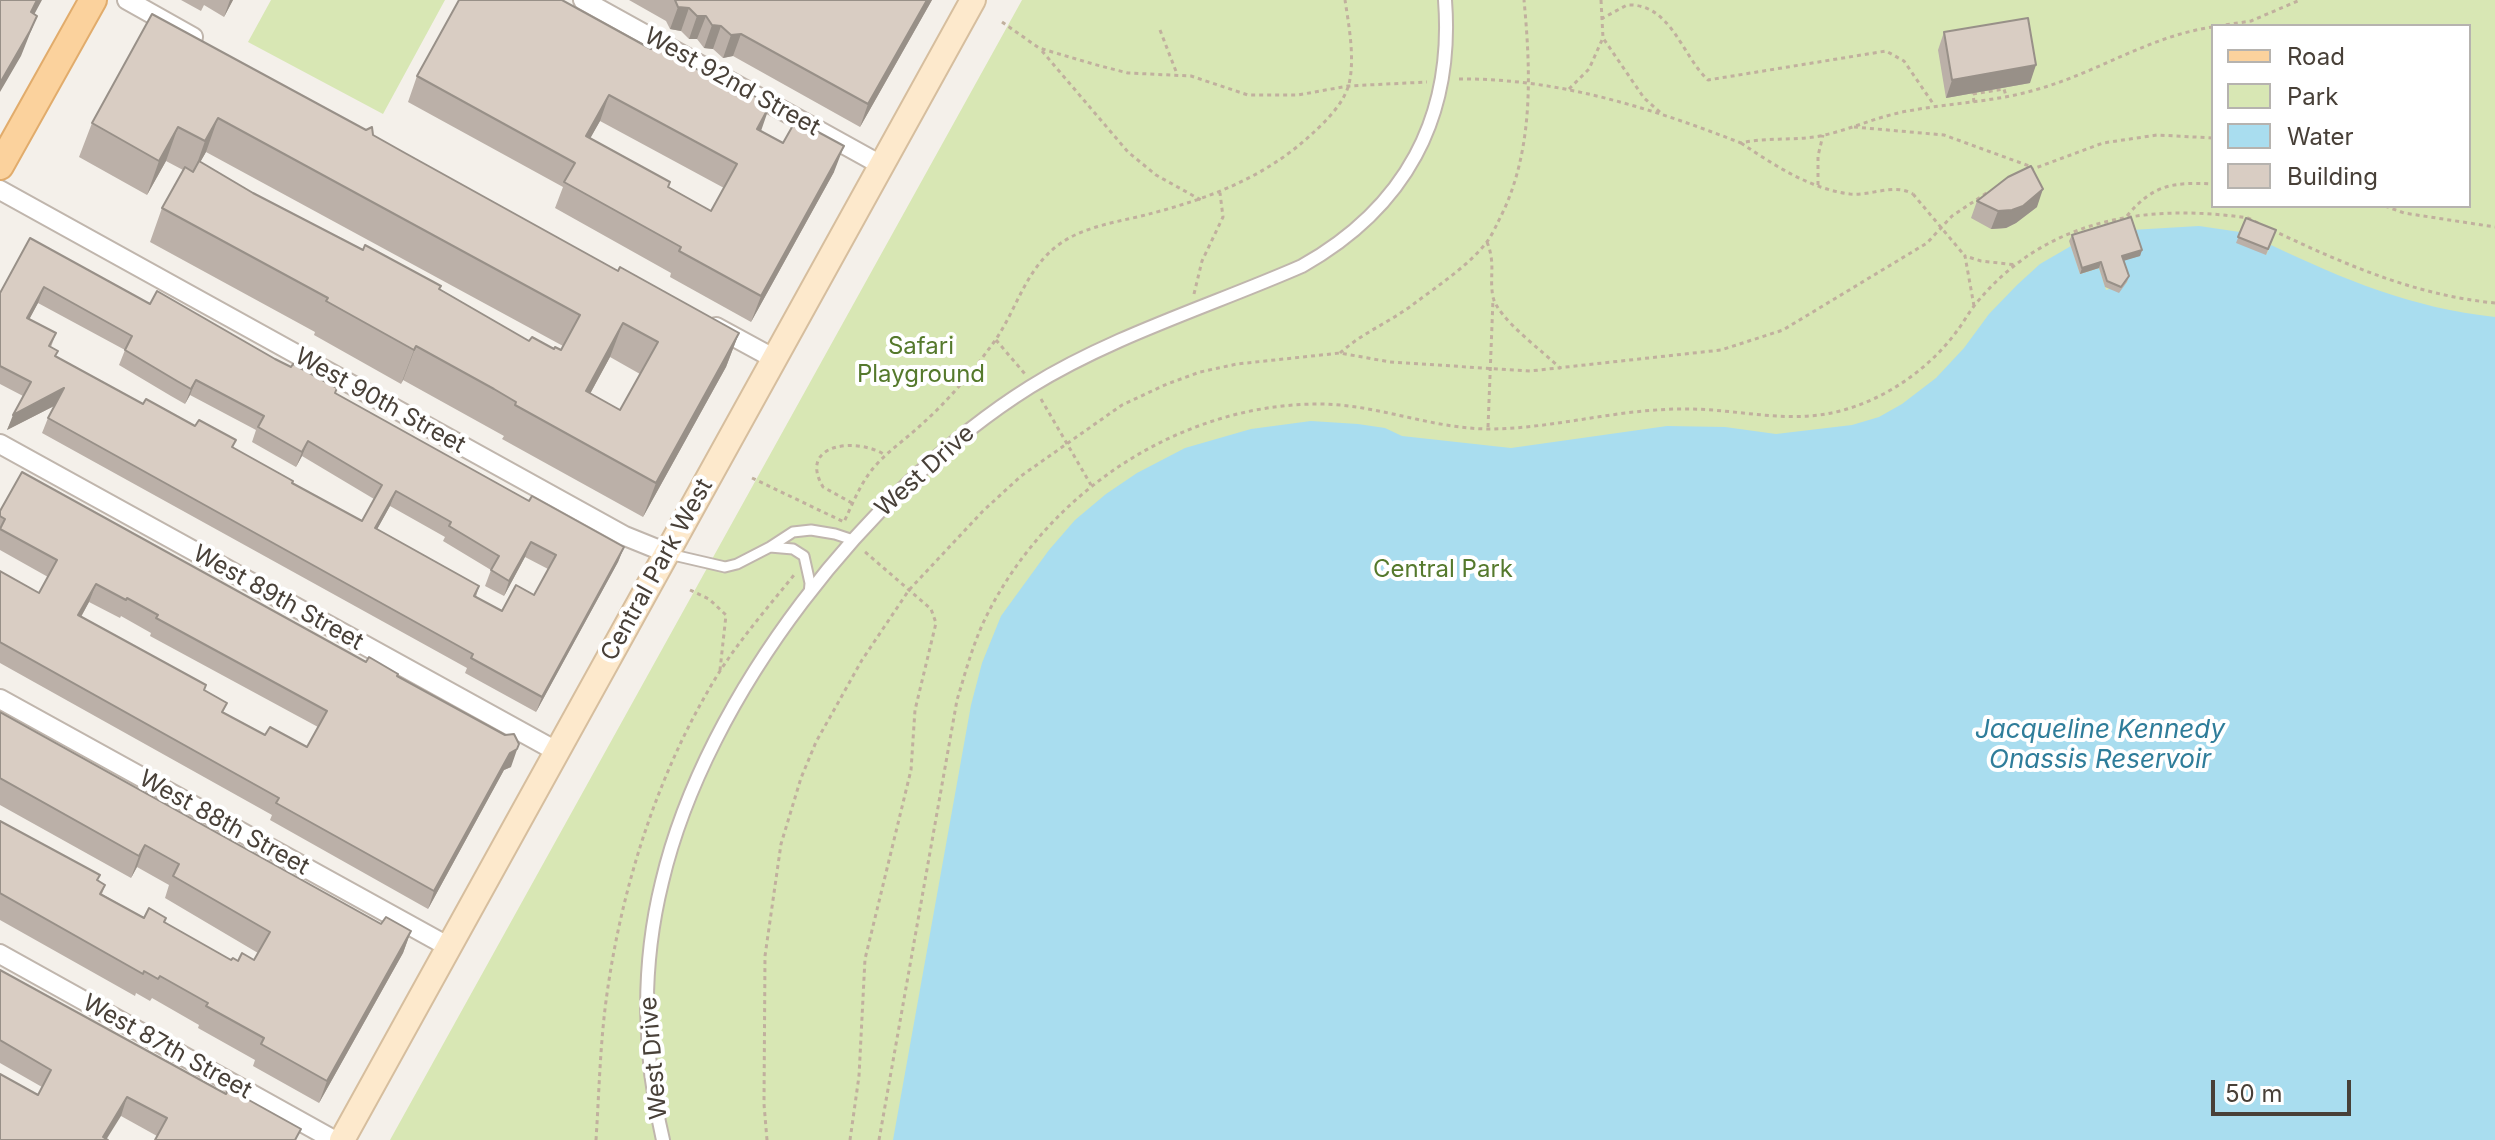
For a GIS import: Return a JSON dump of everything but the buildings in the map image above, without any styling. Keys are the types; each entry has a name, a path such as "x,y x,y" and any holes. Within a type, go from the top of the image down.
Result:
{"main road":[{"path":"0,166 93,0"},
{"name":"Central Park West","path":"342,1140 973,0"}],"street":[{"path":"127,0 205,43"},
{"name":"West 92nd Street","path":"583,0 881,165"},
{"name":"West Drive","path":"663,1140 650,1068 647,1012 649,959 662,881 688,801 720,734 758,667 853,540 937,455 1004,404 1079,361 1319,256 1351,234 1384,203 1409,167 1433,116 1447,53 1445,0"},
{"name":"West 90th Street","path":"0,190 625,536 667,553"},
{"path":"704,320 773,358"},
{"name":"West 89th Street","path":"0,444 556,751"},
{"name":"West 88th Street","path":"0,699 449,947"},
{"name":"West 87th Street","path":"0,954 334,1140"}],"lane":[{"name":"West 90th Street","path":"667,553 725,567 770,547 786,535 801,531 835,534 853,540"},
{"path":"770,547 793,549 804,556 810,583 809,595"}],"path":[{"path":"752,478 844,522 867,476 885,455 923,423 960,385 996,340 1030,275 1063,241 1093,229 1220,193 1256,176 1298,148 1330,116 1348,86 1350,49 1345,0"},
{"path":"1340,353 1358,337 1408,308 1487,242 1505,208 1518,173 1526,131 1524,0"},
{"path":"1601,0 1603,38 1644,98 1663,115"},
{"path":"2229,24 2251,21 2300,0"},
{"path":"1601,19 1627,5 1650,10 1668,24 1708,80 1886,51 1904,61 1935,107"},
{"path":"1002,22 1054,61 1128,152 1156,175 1201,200"},
{"path":"1741,143 1823,135 1907,111 2006,96 2079,77 2172,34 2211,27"},
{"path":"1160,30 1177,74"},
{"path":"1569,89 1589,69 1603,38"},
{"path":"1039,48 1128,73 1191,76 1248,95 1298,95 1348,86 1431,82"},
{"path":"1459,79 1527,82 1635,105 1741,143 1784,171 1818,185 1853,194 1899,190 1913,194 1965,256 1974,306"},
{"path":"1850,127 1944,135 2034,168"},
{"path":"1818,185 1818,156 1823,135"},
{"path":"2021,175 2103,143 2157,135 2211,138"},
{"path":"2127,216 2139,201 2158,189 2178,183 2211,184"},
{"path":"767,1140 764,1104 765,956 774,880 786,821 801,778 816,742 862,660 909,590 1011,484 1122,405 1200,372 1275,358 1340,353 1390,362 1491,370 1562,369 1721,350 1783,330 1927,243 1952,216 1996,188"},
{"path":"1196,311 1194,295 1197,276 1223,217 1220,193"},
{"path":"2390,208 2404,213 2495,227"},
{"path":"879,1140 957,700 969,658 999,591 1023,556 1055,518 1091,485 1124,462 1179,434 1222,419 1292,405 1351,405 1431,423 1488,429 1567,424 1632,412 1669,409 1715,410 1777,418 1843,410 1887,392 1911,376 1956,333 1974,306 2017,265 2041,248 2079,229 2127,216 2192,212 2248,218 2353,268 2379,277 2428,292 2495,303"},
{"path":"1487,242 1493,256 1488,429"},
{"path":"1965,256 2017,265"},
{"path":"1493,299 1501,313 1562,369"},
{"path":"996,340 1028,377"},
{"path":"954,379 960,385"},
{"path":"1040,398 1091,485"},
{"path":"853,503 823,487 817,471 820,459 832,447 849,444 866,446 885,455"},
{"path":"850,1140 859,1076 865,959 911,770 915,710 936,623 931,609 864,551"},
{"path":"690,590 709,599 726,615 720,671"}],"green space":[{"path":"271,0 445,0 383,114 248,42"},
{"name":"Central Park","path":"1022,0 2495,0 2495,1140 390,1140"}],"water":[{"name":"Jacqueline Kennedy Onassis Reservoir","path":"2199,226 2240,232 2266,255 2271,245 2380,291 2435,307 2495,317 2495,1140 893,1140 971,705 982,663 1001,616 1049,550 1075,520 1106,494 1137,473 1185,448 1251,429 1311,421 1358,424 1385,428 1402,436 1511,448 1667,426 1725,427 1776,434 1852,425 1879,417 1936,378 2017,285 2040,264 2071,246 2080,274 2099,268 2106,290 2127,283 2120,262 2131,230"}],"park label":[{"name":"Safari Playground","path":"921,361"}]}
